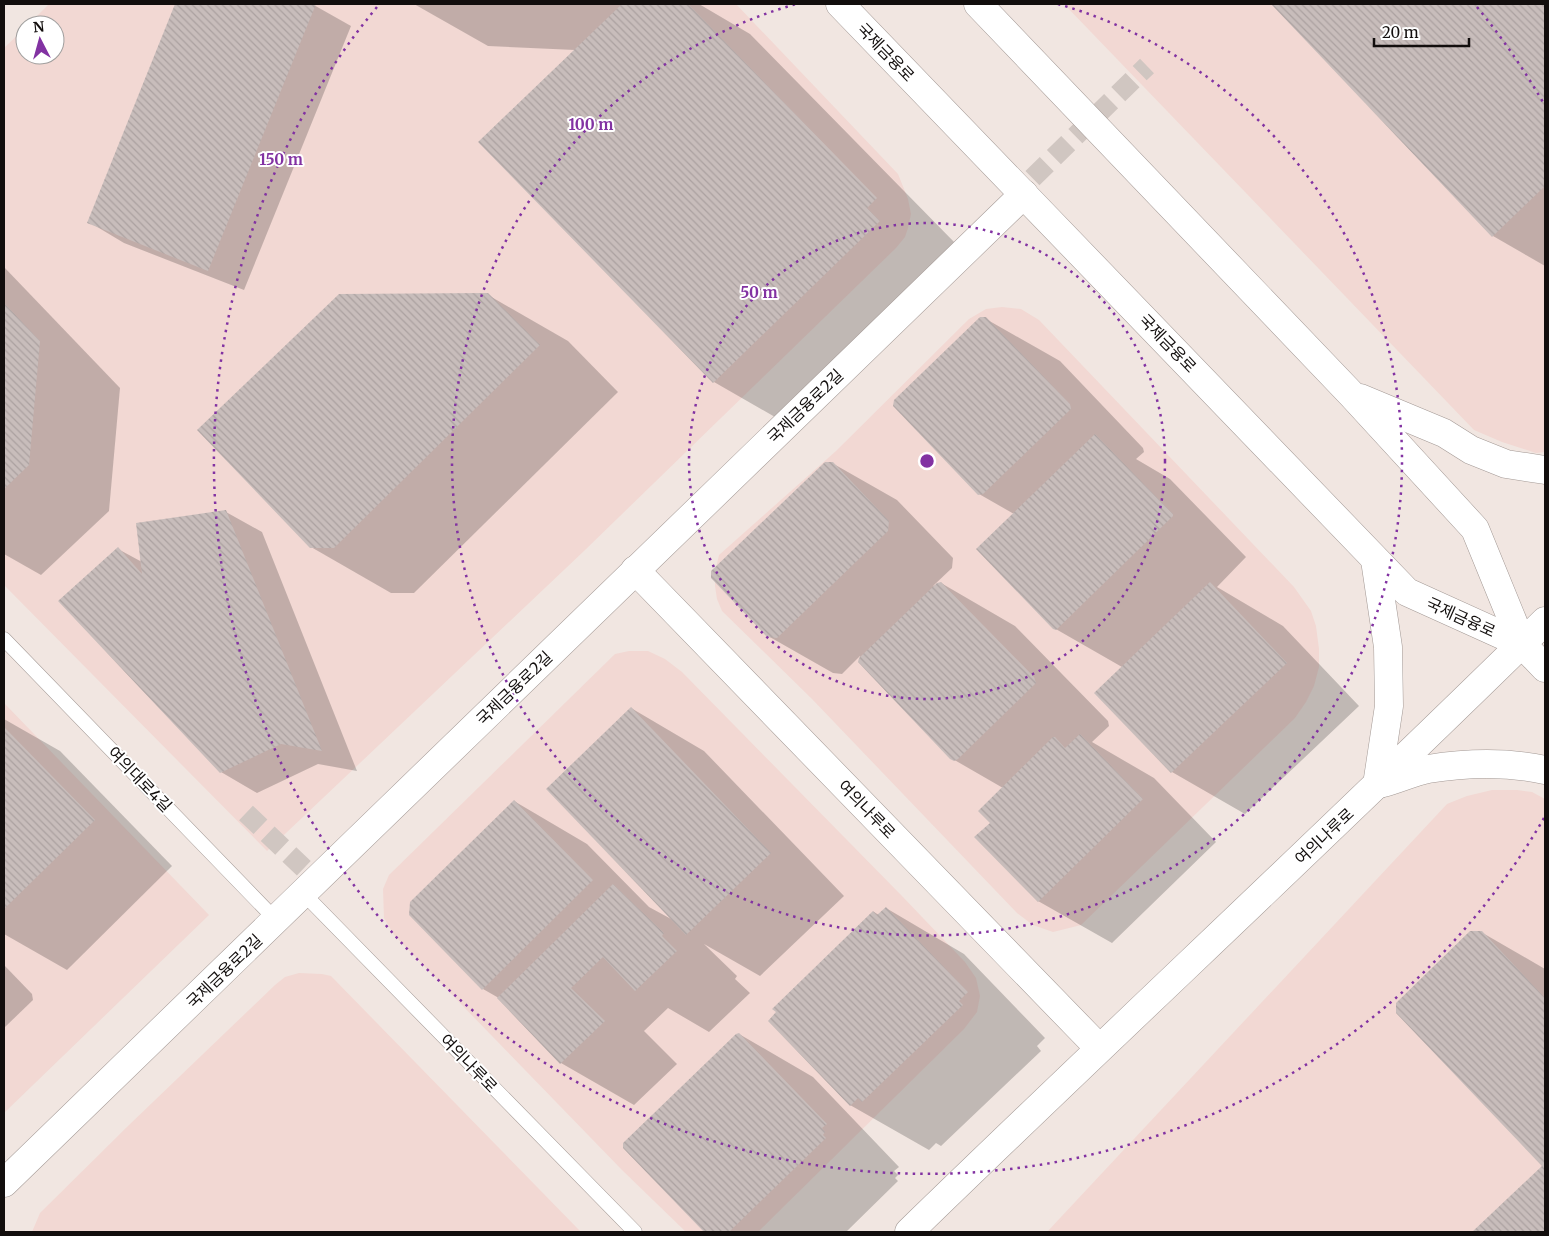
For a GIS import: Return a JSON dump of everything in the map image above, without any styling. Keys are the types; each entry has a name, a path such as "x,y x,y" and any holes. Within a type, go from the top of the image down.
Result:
{"street":[{"name":"국제금융로","path":"840,4 1407,592 1522,644"},
{"name":"국제금융로","path":"978,4 1352,395 1475,529 1522,644 1545,668"},
{"name":"국제금융로2길","path":"4,1183 1024,194"},
{"path":"1352,395 1444,432 1471,450 1506,464 1545,470"},
{"path":"1375,560 1388,647 1389,706 1377,785 1427,769 1484,764 1545,770"},
{"name":"여의나루로","path":"635,570 1099,1048"},
{"name":"여의나루로","path":"910,1232 1099,1048 1377,785 1545,621"}],"lane":[{"name":"여의대로4길","path":"4,639 276,920"},
{"name":"여의나루로","path":"304,894 635,1232"}],"shaded area":[{"path":"49,4 736,4 898,174 908,199 911,214 908,228 905,237 896,248 584,551 267,851 4,585 4,48 15,38 15,65 65,65 65,15 38,15"},
{"path":"1064,4 1545,4 1545,452 1536,453 1502,442 1474,430"},
{"path":"1002,307 1021,309 1039,320 1294,587 1311,611 1316,626 1319,649 1319,667 1314,686 1295,718 1081,925 1053,932 1033,925 1017,913 812,699 722,611 717,599 715,586 715,572 719,555 836,451 969,319 986,309"},
{"path":"629,651 648,651 665,659 682,672 965,962 976,978 980,996 977,1012 964,1029 758,1232 686,1232 622,1170 394,935 384,918 383,889 389,875 615,654"},
{"path":"4,703 209,915 4,1113"},
{"path":"1492,790 1532,792 1545,799 1545,1232 1047,1232 1447,804 1467,796"},
{"path":"299,973 331,976 581,1232 32,1232 40,1213 129,1125 275,985 285,977"}],"building":[{"path":"175,4 316,4 208,271 87,223"},
{"path":"622,4 688,4 877,198 867,208 880,221 713,383 478,142"},
{"path":"1271,4 1545,4 1545,186 1492,237"},
{"path":"488,293 540,345 334,548 310,548 197,430 339,294"},
{"path":"4,303 40,341 29,465 4,489"},
{"path":"980,317 986,317 1070,404 1071,409 983,494 978,495 893,406 894,400"},
{"path":"1095,434 1173,516 1056,630 976,549"},
{"path":"825,462 833,462 889,521 888,531 777,638 767,637 711,578 711,571"},
{"path":"226,510 322,751 281,744 220,773 58,601 118,547 142,574 136,523"},
{"path":"941,582 1034,677 1036,683 954,761 858,662 859,658 937,583"},
{"path":"1210,582 1287,663 1171,773 1094,693"},
{"path":"631,707 771,853 686,935 546,789"},
{"path":"4,727 95,820 4,909"},
{"path":"1080,734 1143,799 1038,902 974,837 990,823 978,811 1053,737 1065,748"},
{"path":"514,800 593,880 482,990 409,915 410,902"},
{"path":"613,884 664,933 662,936 677,951 635,991 603,957 571,988 605,1021 560,1064 497,998"},
{"path":"886,907 968,992 959,1001 963,1005 862,1102 858,1098 850,1106 768,1021 776,1012 772,1009 873,911 877,915"},
{"path":"1470,931 1482,931 1545,998 1545,1232 1472,1232 1542,1166 1396,1013 1396,1003"},
{"path":"739,1033 827,1124 822,1128 825,1132 823,1135 826,1138 729,1232 704,1232 623,1148 623,1143"}],"tunnel":[{"path":"1011,199 1147,66"},
{"path":"246,813 314,878"}]}
